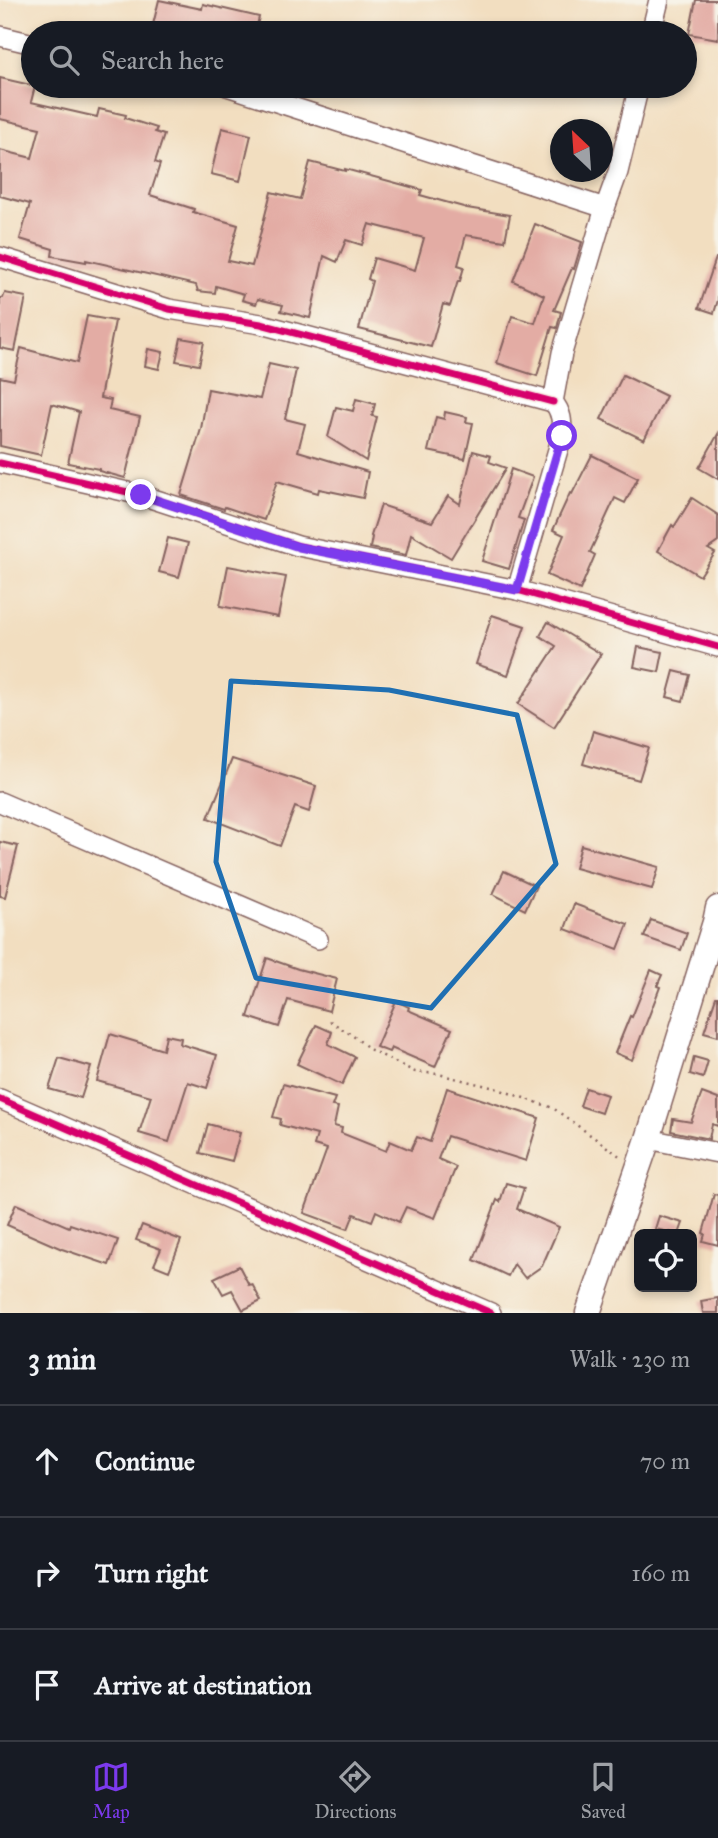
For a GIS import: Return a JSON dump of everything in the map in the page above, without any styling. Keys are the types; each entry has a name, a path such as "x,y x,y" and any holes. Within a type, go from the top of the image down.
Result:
{"main road":[{"path":"588,1313 648,1139 718,908"}],"street":[{"path":"655,21 659,0"},
{"path":"0,36 21,41"},
{"path":"264,98 605,208"},
{"path":"553,402 562,353 618,172 636,98"},
{"path":"0,257 169,309 261,324 553,402 562,417 562,436 517,590"},
{"path":"0,463 141,495 299,547 517,590 718,647"},
{"path":"0,802 318,939"},
{"path":"0,1099 491,1313"},
{"path":"648,1139 718,1153"}],"path":[{"path":"330,1021 371,1050 415,1072 438,1074 495,1088 553,1108 638,1169"}],"highlighted area":[{"path":"231,681 389,690 517,715 556,864 431,1008 256,978 216,862"}],"building":[{"path":"159,0 202,9 203,4 259,17 258,21 154,21"},
{"path":"696,0 718,0 718,39 697,35 697,21 692,21"},
{"path":"0,78 21,83 21,98 32,98 31,102 97,117 99,109 126,115 125,118 157,128 155,132 164,135 155,162 160,164 150,195 194,209 193,212 238,225 228,261 252,266 271,192 300,199 310,162 422,190 420,195 467,208 510,215 505,241 466,235 458,265 464,267 460,281 450,306 443,304 431,347 359,329 372,281 368,279 374,258 415,270 424,238 369,224 362,245 346,240 337,262 324,256 310,318 281,311 283,305 258,299 256,304 242,300 244,294 216,286 215,293 198,291 196,285 86,260 52,256 53,249 20,239 30,204 0,196 0,150 32,158 40,128 0,119"},
{"path":"222,128 251,135 240,181 211,174"},
{"path":"535,224 582,242 574,269 572,268 554,310 561,312 557,328 552,327 537,376 497,363 512,316 535,323 544,295 513,281"},
{"path":"716,258 718,300 714,313 699,308"},
{"path":"5,293 26,297 15,351 0,348 0,298 3,298"},
{"path":"87,316 115,321 100,398 111,400 109,410 140,417 125,478 68,463 79,412 52,404 41,455 0,446 0,377 14,380 21,348 77,363"},
{"path":"181,338 204,342 199,365 176,361"},
{"path":"148,349 163,352 159,369 145,366"},
{"path":"269,364 296,370 285,419 305,424 298,451 368,472 363,498 319,489 318,493 277,481 264,520 181,495 201,429 208,389 260,399"},
{"path":"623,375 666,396 644,440 601,419"},
{"path":"356,399 375,404 372,416 377,417 366,461 328,437 336,407 353,411"},
{"path":"445,412 467,417 466,422 473,423 465,459 428,451 436,417 444,419"},
{"path":"718,434 718,479 699,468"},
{"path":"473,451 491,456 489,462 506,468 451,558 411,534 406,555 370,548 381,505 432,522 448,496 460,504"},
{"path":"592,455 638,478 625,503 615,498 590,552 595,555 580,590 547,575 564,535 553,530"},
{"path":"511,469 533,477 518,518 524,520 509,569 482,561"},
{"path":"692,498 718,515 718,542 708,549 715,553 700,576 658,551 672,525 674,527"},
{"path":"168,538 188,543 179,577 159,572"},
{"path":"228,566 286,577 278,617 220,606"},
{"path":"492,615 525,626 508,675 476,664"},
{"path":"548,622 601,654 554,727 518,704 556,646 540,636"},
{"path":"638,647 663,652 659,672 634,667"},
{"path":"674,671 690,675 683,701 667,697"},
{"path":"593,731 649,748 639,780 583,764"},
{"path":"232,759 316,786 309,812 295,807 280,846 208,818"},
{"path":"0,842 18,846 5,897 0,896"},
{"path":"581,845 659,867 652,889 575,868"},
{"path":"504,871 536,886 525,910 493,894"},
{"path":"574,904 628,924 618,949 565,929"},
{"path":"651,920 687,933 681,950 644,937"},
{"path":"267,958 337,979 329,1011 288,1000 279,1027 248,1017"},
{"path":"651,970 662,975 657,986 660,987 632,1060 615,1053"},
{"path":"718,997 718,1036 704,1032"},
{"path":"396,1001 409,1007 408,1010 452,1029 435,1067 391,1048 389,1052 376,1047"},
{"path":"316,1025 332,1032 328,1044 355,1057 342,1085 297,1064"},
{"path":"110,1034 163,1050 166,1035 181,1038 180,1044 217,1055 207,1088 188,1082 169,1142 139,1133 151,1096 97,1081"},
{"path":"694,1057 708,1061 703,1078 690,1074"},
{"path":"59,1058 91,1067 81,1098 49,1089"},
{"path":"283,1084 335,1098 332,1106 338,1107 334,1126 342,1128 341,1133 386,1151 390,1141 411,1150 417,1137 430,1142 447,1088 539,1118 526,1161 447,1136 438,1159 456,1167 435,1218 406,1207 399,1222 376,1211 372,1221 354,1214 348,1229 304,1213 327,1149 314,1145 317,1135 280,1125 281,1119 273,1117"},
{"path":"586,1088 607,1095 601,1113 580,1106"},
{"path":"702,1093 718,1099 718,1126 712,1124 709,1139 671,1131 673,1119 691,1122"},
{"path":"208,1124 240,1133 232,1161 200,1153"},
{"path":"506,1183 524,1188 517,1209 559,1227 542,1266 525,1278 514,1264 508,1276 474,1260"},
{"path":"714,1194 718,1195 718,1245 703,1241"},
{"path":"16,1204 69,1227 70,1224 118,1240 109,1265 62,1249 7,1225"},
{"path":"659,1216 683,1223 681,1229 655,1229"},
{"path":"142,1225 181,1240 169,1271 154,1265 161,1249 136,1240"},
{"path":"239,1266 261,1301 243,1310 232,1290 223,1294 214,1278"},
{"path":"718,1298 718,1313 703,1313 701,1301"}],"cycle path":[{"path":"0,257 169,309 261,324 553,402"},
{"path":"0,463 141,495 298,546 517,590 718,647"},
{"path":"0,1099 491,1313"}],"route":[{"path":"141,495 299,547 517,590 562,436"}]}
